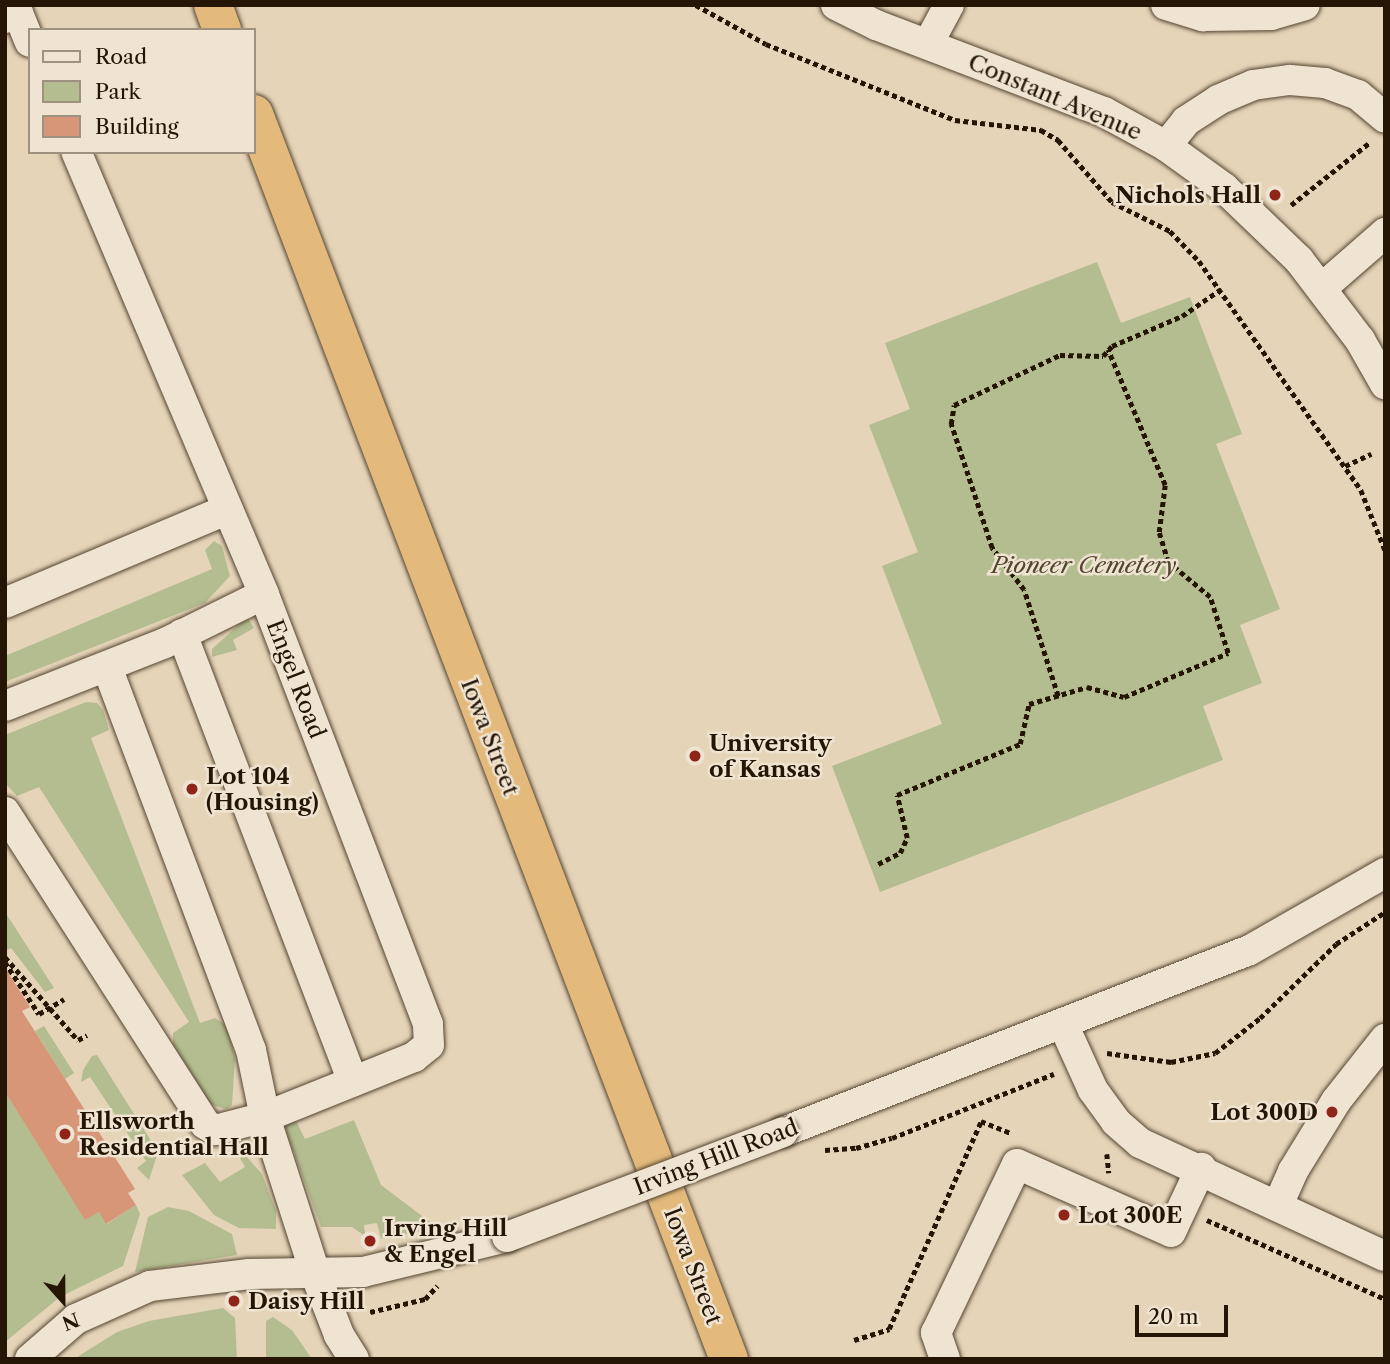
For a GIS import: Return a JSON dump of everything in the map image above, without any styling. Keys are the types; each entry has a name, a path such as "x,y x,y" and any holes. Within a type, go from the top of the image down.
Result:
{"highway":[{"path":"213,5 221,28"},
{"name":"Iowa Street","path":"256,119 729,1359"}],"street":[{"name":"Constant Avenue","path":"836,5 928,44 1104,112 1167,146 1263,222 1322,288 1385,384"},
{"path":"928,44 949,5"},
{"path":"1166,5 1203,16 1271,15 1305,5"},
{"path":"5,18 18,13 28,37"},
{"path":"1167,146 1186,121 1217,100 1252,85 1290,80 1325,83 1358,95 1380,129"},
{"name":"Engel Road","path":"5,812 205,1124 228,1129 265,1117 414,1057 429,1045 428,1024 264,594 77,154"},
{"path":"1322,288 1385,233"},
{"path":"5,603 226,510"},
{"path":"5,706 107,667 264,594"},
{"path":"182,634 353,1081"},
{"path":"107,667 251,1050 265,1117 315,1273 339,1335 354,1359"},
{"name":"Irving Hill Road","path":"30,1359 76,1319 149,1286 182,1279 363,1272 507,1237 1248,951 1385,873"},
{"path":"1063,1024 1081,1063 1116,1122 1140,1143 1201,1168 1385,1256"},
{"path":"1278,1205 1336,1101 1385,1039"},
{"path":"946,1359 936,1333 1017,1164 1171,1232 1201,1168"}],"path":[{"path":"696,5 766,44 955,120 1041,130 1077,158 1112,202 1185,244 1221,289 1345,466 1372,512 1385,550"},
{"path":"1291,205 1325,173 1380,129"},
{"path":"1058,696 1024,590 992,548 951,414 954,405 1060,355 1096,358 1172,322 1221,289"},
{"path":"878,864 900,853 906,838 897,795 1013,749 1025,737 1025,710 1029,704 1094,687 1124,697 1225,656 1229,649 1210,597 1168,562 1159,531 1165,485 1108,350"},
{"path":"1345,466 1371,454"},
{"path":"821,1150 856,1149 892,1138 1105,1053 1171,1062 1215,1053 1260,1018 1336,944 1385,912"},
{"path":"5,960 51,1007 78,1040 87,1035"},
{"path":"5,960 39,1014 64,999"}],"green space":[{"name":"Pioneer Cemetery","path":"1097,262 1121,323 1190,297 1242,434 1216,444 1280,609 1240,625 1262,683 1203,706 1223,760 880,892 832,766 942,724 882,566 918,552 869,425 910,409 885,343"},
{"path":"214,541 222,546 230,576 205,603 5,682 5,656 212,569 205,550"},
{"path":"247,617 254,628 233,640 237,650 212,657 212,649"},
{"path":"86,702 97,703 103,710 109,730 91,738 200,1023 215,1018 227,1026 235,1059 232,1105 227,1109 211,1105 173,1044 173,1033 189,1022 39,787 17,796 5,783 5,735"},
{"path":"5,912 54,988 45,992 11,948 5,951"},
{"path":"44,1026 74,1073 65,1079 35,1031"},
{"path":"97,1055 158,1152 149,1180 137,1168 146,1161 90,1077 81,1082 83,1070 92,1056"},
{"path":"5,1092 85,1219 99,1212 107,1224 136,1205 140,1214 123,1266 60,1297 5,1342"},
{"path":"294,1117 305,1139 354,1120 381,1185 438,1228 381,1239 377,1223 364,1225 365,1233 371,1232 372,1241 352,1227 321,1227 283,1123"},
{"path":"238,1147 262,1174 276,1211 276,1229 239,1228 214,1215 182,1175 205,1163 220,1182 245,1167 235,1149"},
{"path":"168,1207 189,1211 232,1234 237,1255 135,1272 148,1217"},
{"path":"223,1308 235,1318 237,1359 74,1359 117,1332 149,1321"},
{"path":"273,1317 292,1330 312,1359 266,1359 266,1321"}],"building":[{"name":"Ellsworth Residential Hall","path":"5,968 30,1007 22,1011 135,1189 128,1193 136,1205 106,1224 99,1212 85,1220 5,1092"}],"place":[{"name":"Nichols Hall","path":"1275,195"},
{"name":"University of Kansas","path":"695,756"},
{"name":"Lot 104 (Housing)","path":"192,789"},
{"name":"Lot 300D","path":"1332,1112"},
{"name":"Ellsworth Residential Hall","path":"65,1134"},
{"name":"Lot 300E","path":"1064,1215"},
{"name":"Irving Hill & Engel","path":"370,1241"},
{"name":"Daisy Hill","path":"234,1301"}]}
